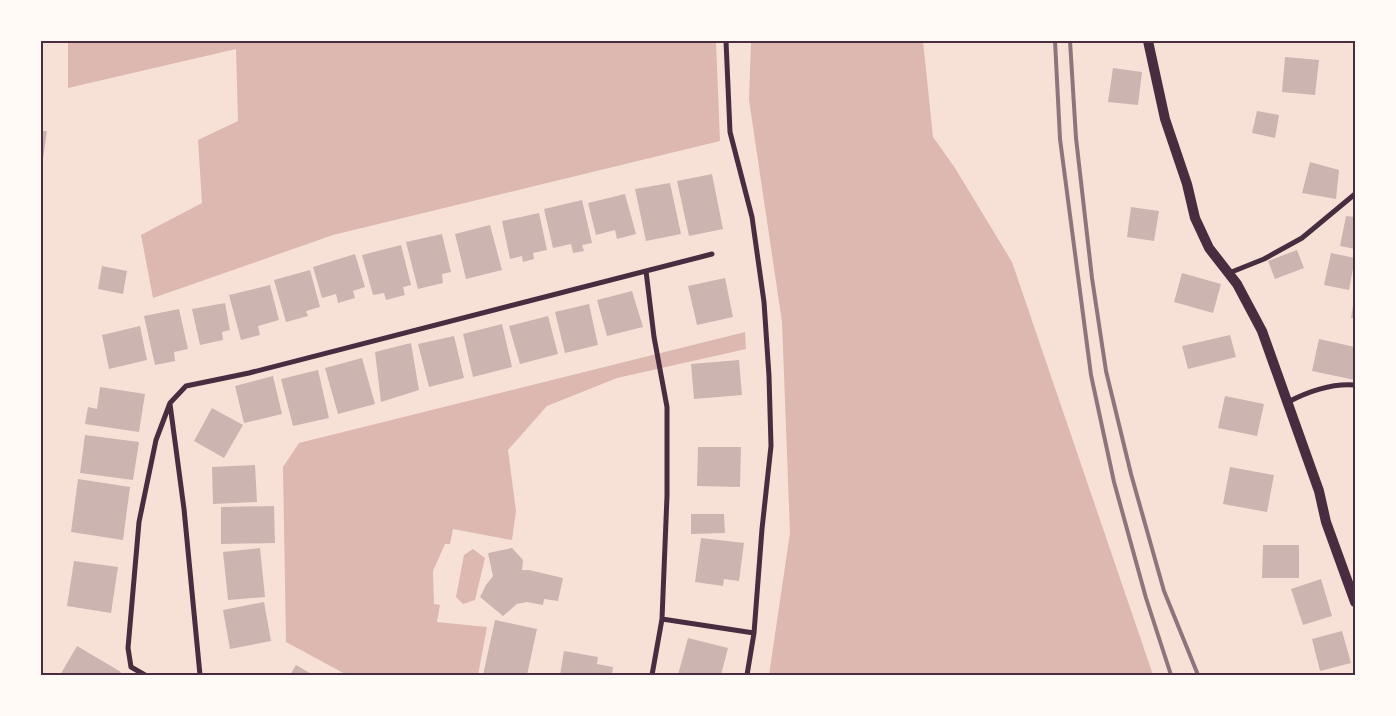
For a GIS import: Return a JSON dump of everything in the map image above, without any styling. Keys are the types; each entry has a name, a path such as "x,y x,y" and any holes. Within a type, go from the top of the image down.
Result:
{"main road":[{"path":"1148,41 1165,119 1187,184 1195,218 1209,248 1237,284 1262,330 1319,491 1326,522 1355,602"}],"street":[{"path":"726,41 730,132 752,217 764,302 769,376 771,446 762,528 754,633 747,675"},
{"path":"1229,273 1264,259 1302,238 1355,194"},
{"path":"145,675 131,667 128,648 139,522 156,440 170,403 186,386 248,374 712,254"},
{"path":"646,271 654,337 667,407 667,496 662,619 652,675"},
{"path":"1288,402 1310,391 1341,384 1355,386"},
{"path":"170,403 184,509 200,675"},
{"path":"662,619 754,633"}],"shaded area":[{"path":"68,41 716,41 720,141 333,235 153,298 141,235 202,203 198,140 238,121 236,49 68,88"},
{"path":"751,41 923,41 933,137 955,168 1012,262 1153,675 769,675 790,533 782,322 749,100"},
{"path":"745,332 746,349 617,378 547,406 508,450 516,511 512,540 453,529 450,544 445,544 433,571 434,604 440,605 437,622 487,627 478,675 347,675 286,642 283,467 299,443"},
{"path":"473,549 485,558 475,600 463,604 456,597 464,555"}],"building":[{"path":"1285,57 1319,60 1315,95 1282,92"},
{"path":"1113,68 1142,72 1138,105 1108,102"},
{"path":"1257,111 1279,115 1275,138 1252,133"},
{"path":"41,131 47,131 42,166 41,166"},
{"path":"1310,162 1339,170 1336,199 1302,193"},
{"path":"712,174 723,229 689,236 677,181"},
{"path":"670,183 681,234 646,241 635,189"},
{"path":"625,194 636,234 617,239 615,230 596,235 588,203"},
{"path":"582,200 592,243 582,245 584,251 573,253 571,244 553,248 544,209"},
{"path":"1131,207 1159,211 1154,241 1127,237"},
{"path":"539,213 547,250 533,253 534,259 523,262 522,256 510,259 502,221"},
{"path":"1346,216 1355,217 1355,249 1340,246"},
{"path":"490,225 502,270 466,279 455,234"},
{"path":"442,234 451,272 442,274 443,283 418,289 406,242"},
{"path":"401,245 411,285 403,287 405,295 386,300 384,293 373,295 362,255"},
{"path":"1297,250 1304,268 1275,279 1268,261"},
{"path":"1331,253 1355,258 1349,290 1324,285"},
{"path":"355,254 365,287 353,291 355,298 338,303 336,294 322,298 313,267"},
{"path":"102,266 127,271 123,294 98,289"},
{"path":"310,270 320,307 306,311 308,316 286,322 274,280"},
{"path":"1182,273 1221,284 1213,313 1174,302"},
{"path":"725,278 733,317 697,325 688,286"},
{"path":"270,285 279,320 258,326 260,335 241,340 229,295"},
{"path":"632,291 643,327 607,336 597,300"},
{"path":"1354,300 1355,318 1351,318"},
{"path":"225,303 230,330 222,332 223,340 200,345 192,309"},
{"path":"589,304 598,345 565,353 555,312"},
{"path":"179,309 188,349 174,352 175,361 155,365 144,316"},
{"path":"548,316 558,354 520,364 509,326"},
{"path":"502,324 512,367 473,377 463,334"},
{"path":"140,326 147,360 109,369 102,335"},
{"path":"1230,335 1236,357 1188,369 1182,346"},
{"path":"454,336 464,378 429,387 418,344"},
{"path":"1319,339 1355,347 1355,380 1312,371"},
{"path":"411,343 419,390 381,402 375,352"},
{"path":"362,358 375,404 338,414 325,368"},
{"path":"739,360 742,395 694,399 691,364"},
{"path":"318,370 329,418 293,426 281,379"},
{"path":"273,376 282,414 244,423 235,386"},
{"path":"100,387 145,394 139,432 85,424 88,407 97,409"},
{"path":"1225,396 1264,404 1257,436 1218,428"},
{"path":"212,408 243,425 224,458 194,441"},
{"path":"85,435 139,442 133,480 80,473"},
{"path":"698,447 741,447 740,487 697,486"},
{"path":"255,465 257,502 213,504 212,467"},
{"path":"1230,467 1274,475 1267,512 1223,504"},
{"path":"78,479 130,487 123,540 71,532"},
{"path":"274,506 275,543 221,544 221,507"},
{"path":"691,514 724,514 725,533 691,534"},
{"path":"701,538 744,543 739,581 724,579 723,586 695,582"},
{"path":"1263,545 1299,545 1299,578 1262,578"},
{"path":"260,548 265,597 228,600 223,552"},
{"path":"512,548 523,560 522,570 563,578 558,601 544,599 543,605 527,602 517,604 503,616 480,597 493,576 488,553"},
{"path":"74,561 118,567 111,613 67,606"},
{"path":"1321,579 1332,616 1303,625 1291,589"},
{"path":"264,602 271,641 230,649 223,610"},
{"path":"495,620 537,629 527,675 483,675"},
{"path":"1342,631 1351,663 1320,671 1312,639"},
{"path":"688,638 728,648 721,675 678,675"},
{"path":"77,646 121,672 120,675 60,675"},
{"path":"564,651 598,657 597,664 613,667 612,675 560,675"},
{"path":"296,665 313,675 290,675"}],"railway":[{"path":"1055,41 1060,139 1091,375 1114,482 1146,598 1171,675"},
{"path":"1070,41 1076,138 1092,278 1106,371 1131,474 1164,591 1198,675"}]}
